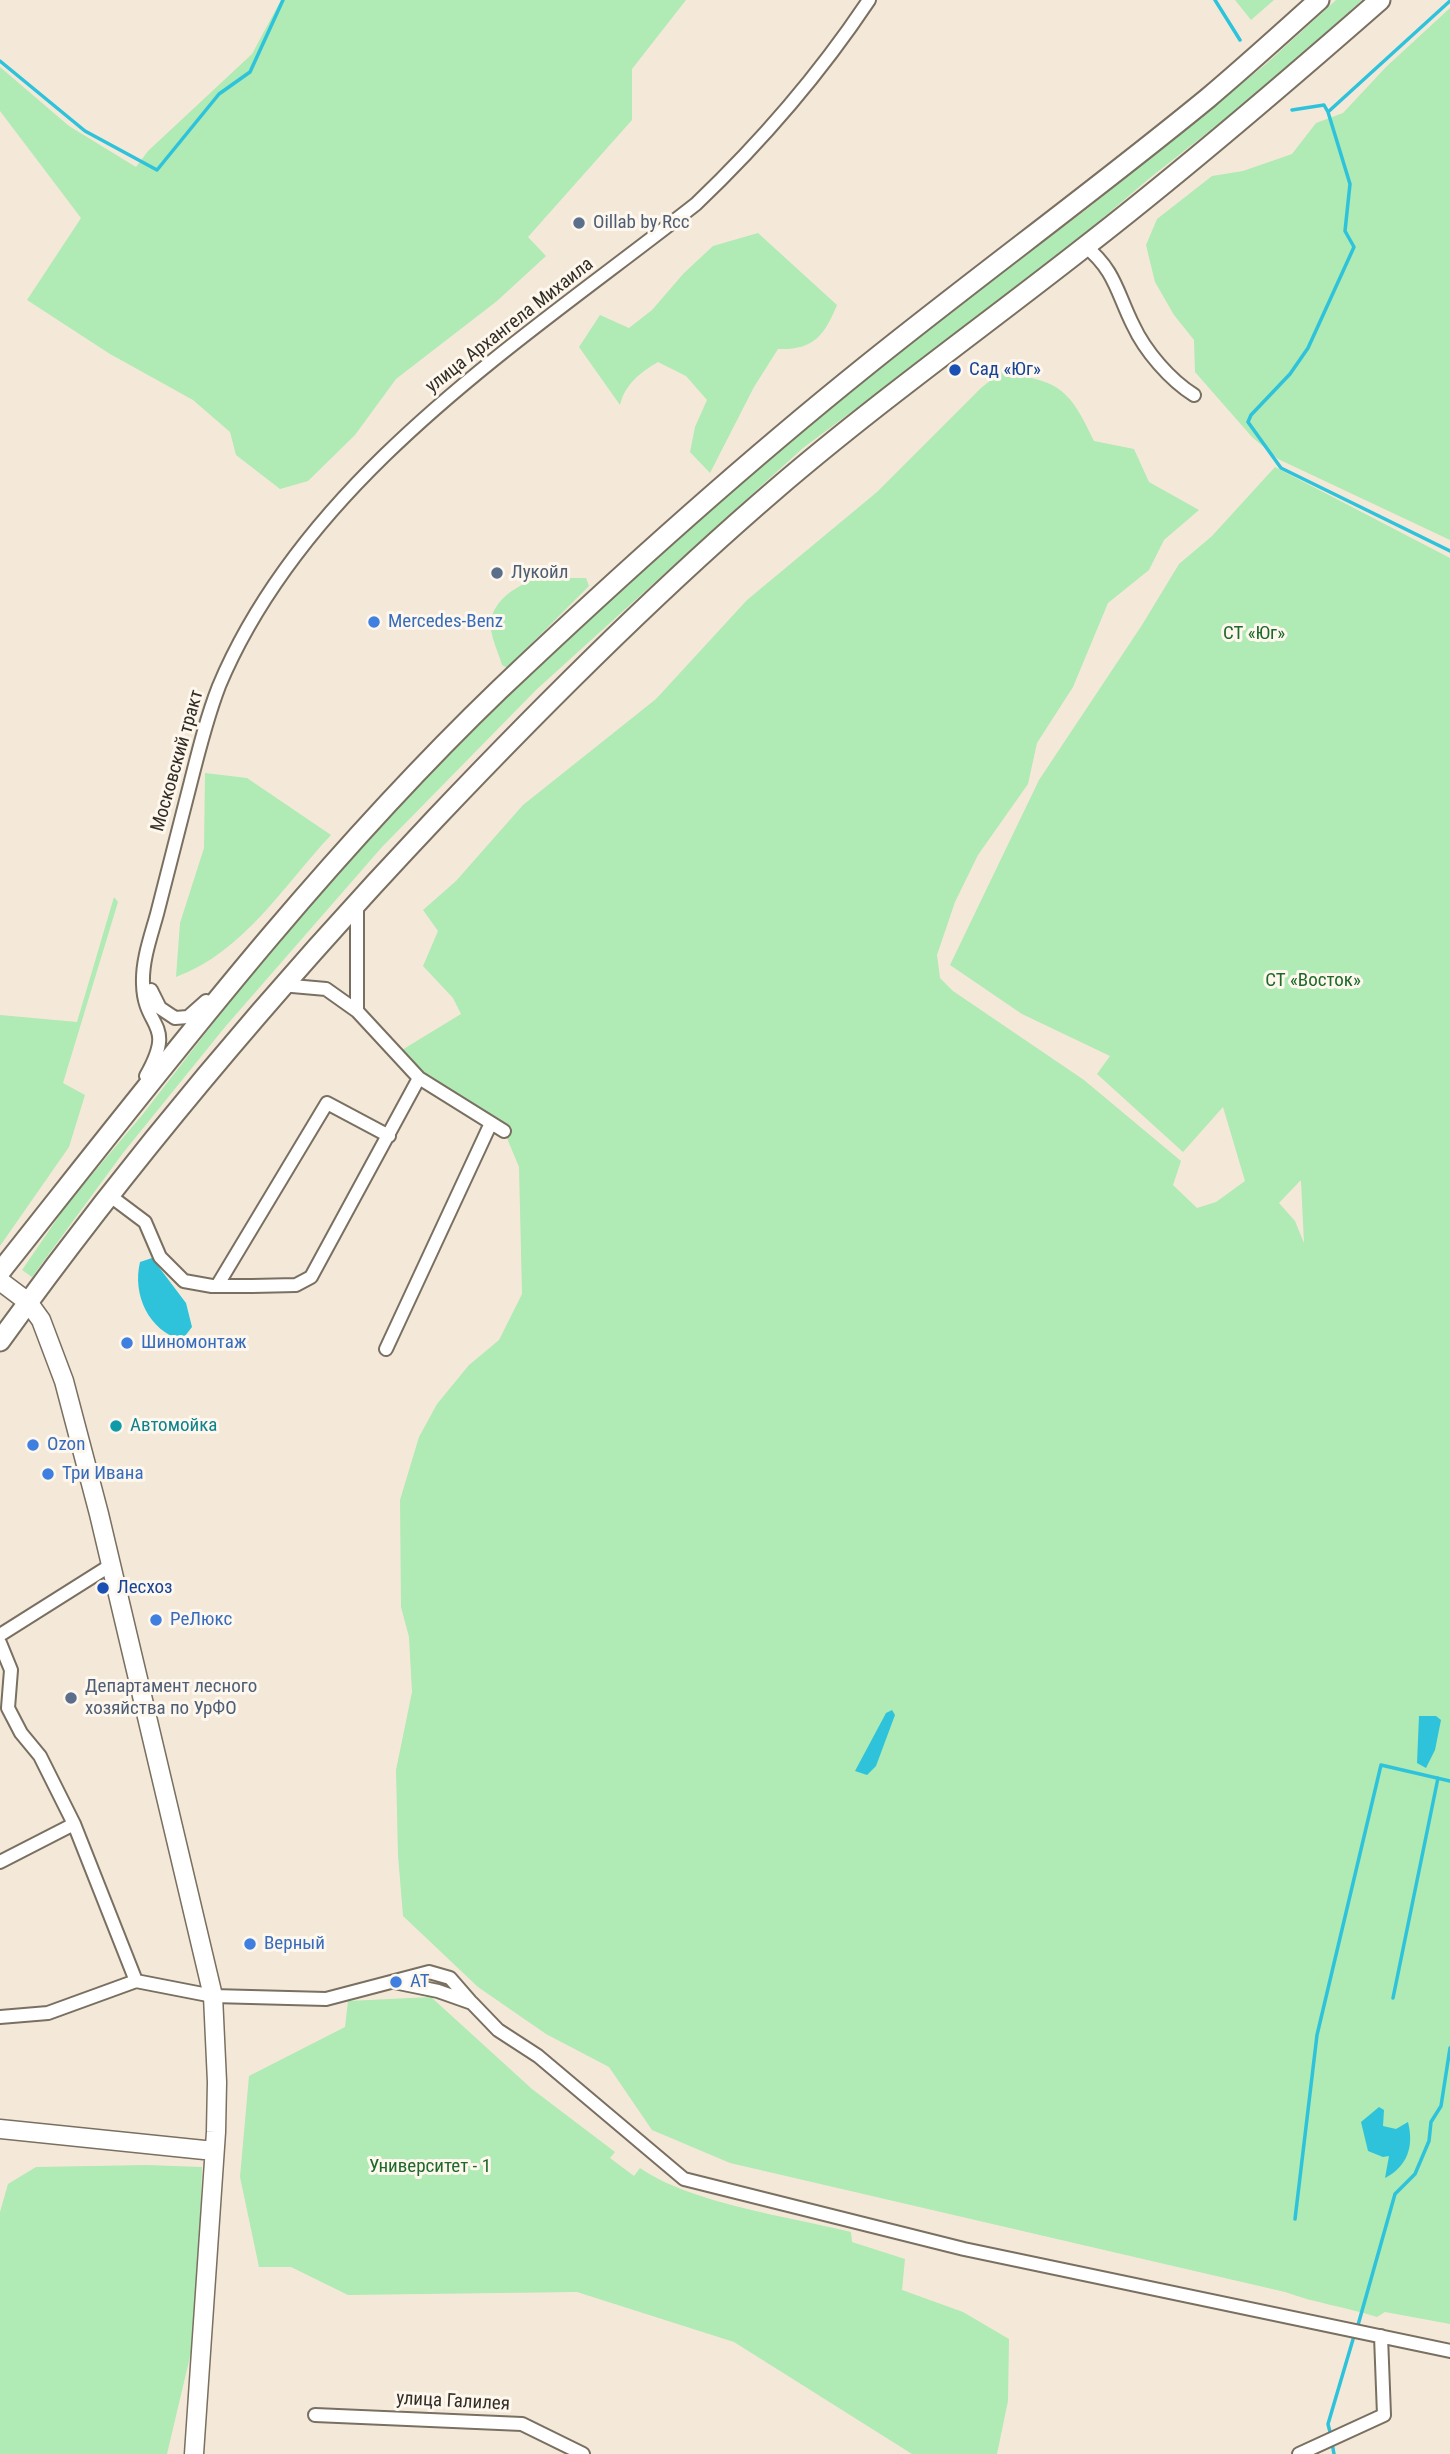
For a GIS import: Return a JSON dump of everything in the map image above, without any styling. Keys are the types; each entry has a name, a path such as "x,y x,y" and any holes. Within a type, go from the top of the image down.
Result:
{"main road":[{"path":"0,1272 133,1100 234,977 341,854 478,711 672,531 869,364 1210,96 1319,0"},
{"path":"0,1341 109,1195 281,985 493,758 662,590 778,487 1085,246 1282,86 1380,0"}],"street":[{"name":"улица Архангела Михаила","path":"315,528 389,450 453,395 696,204 790,107 869,0"},
{"path":"1085,246 1098,257 1119,286 1133,326 1147,348 1181,387 1194,395"},
{"name":"Московский тракт","path":"133,1100 161,1047 161,1037 143,988 149,944 203,736 219,686 266,596 315,528"},
{"path":"357,902 357,1011"},
{"name":"Московский тракт","path":"149,944 151,992 160,1008 170,1017 188,1017 223,983 234,977"},
{"path":"281,985 326,989 357,1011 419,1078 504,1131"},
{"path":"109,1195 145,1222 160,1257 184,1281 217,1286 296,1285 311,1277 419,1078"},
{"path":"217,1286 327,1102 389,1136"},
{"path":"386,1349 491,1123"},
{"path":"0,1282 28,1302 41,1320 64,1381 111,1565 213,1996 217,2082 194,2454"},
{"path":"0,1635 111,1565"},
{"path":"0,1643 11,1670 8,1708 21,1733 40,1756 74,1824 136,1981"},
{"path":"0,1861 74,1824"},
{"path":"0,2017 48,2013 136,1981 213,1996 326,1999 394,1982 438,1991 472,2003 498,2030 538,2056 684,2179 964,2249 1450,2351"},
{"path":"0,2129 214,2151"},
{"path":"1299,2454 1384,2416 1381,2336"},
{"name":"улица Галилея","path":"315,2415 522,2424 582,2454"}],"green space":[{"path":"281,0 686,0 632,69 632,120 528,237 546,256 497,301 396,379 355,435 308,481 280,489 236,455 230,432 193,400 110,354 27,300 81,218 0,111 0,67 69,126 136,167 148,151 252,54"},
{"path":"1235,0 1274,0 1251,20"},
{"path":"1336,0 1362,0 1269,84 1151,177 1043,269 803,448 536,690 382,847 225,1027 123,1153 32,1277 22,1270 68,1203 143,1114 286,929 369,834 510,691 755,470 907,345 1087,209 1266,64"},
{"path":"1450,8 1450,540 1278,459 1252,437 1195,372 1194,340 1174,315 1155,282 1146,245 1157,219 1212,176 1243,171 1292,154 1316,123 1343,113 1386,67"},
{"path":"758,233 837,305 816,339 801,347 778,349 754,387 710,473 690,452 695,427 707,400 686,376 658,362 635,379 620,405 579,347 600,315 629,328 652,310 684,273 713,246"},
{"path":"1006,368 1054,386 1073,403 1094,441 1134,449 1149,482 1199,510 1164,540 1149,570 1108,603 1073,687 1037,743 1028,784 978,855 955,902 937,955 940,978 953,991 1084,1080 1181,1161 1173,1185 1197,1208 1216,1202 1245,1181 1223,1107 1183,1152 1097,1074 1110,1056 1022,1014 950,965 1039,780 1142,625 1179,564 1212,536 1275,467 1450,558 1450,2324 1385,2312 1377,2317 1285,2292 730,2163 652,2130 609,2067 546,2034 478,1987 403,1916 396,1770 412,1692 409,1637 401,1607 400,1500 419,1437 437,1404 469,1365 499,1340 522,1294 519,1167 504,1131 419,1078 397,1053 461,1014 453,998 423,966 438,931 423,910 456,881 523,805 656,699 747,600 877,492 981,388","holes":["1301,1181 1304,1243 1295,1221 1279,1203"]},
{"path":"537,578 586,578 589,586 507,668 502,665 493,638 493,614 496,606 508,594"},
{"path":"205,773 247,778 331,835 243,934 200,966 176,977 180,923 204,848"},
{"path":"114,897 118,902 63,1083 85,1095 69,1147 0,1246 0,1015 77,1022"},
{"name":"Университет - 1","path":"431,1997 532,2089 615,2152 610,2158 634,2176 640,2168 685,2191 713,2200 851,2232 852,2242 905,2259 902,2290 963,2312 1009,2339 1008,2401 997,2454 912,2454 734,2342 577,2292 348,2295 291,2267 259,2267 240,2177 249,2076 345,2027 348,2001"},
{"path":"36,2167 202,2167 197,2327 167,2454 0,2454 0,2212 8,2184"}],"water":[{"path":"152,1258 186,1303 192,1327 182,1340 160,1329 141,1299 138,1274 140,1262"},
{"path":"892,1710 895,1715 876,1766 867,1775 855,1771 886,1713"},
{"path":"1419,1716 1436,1716 1441,1720 1435,1750 1426,1768 1417,1763"},
{"path":"1379,2107 1384,2110 1383,2126 1396,2129 1408,2122 1410,2131 1409,2147 1404,2161 1385,2178 1389,2156 1383,2157 1368,2151 1361,2122"}],"waterway":[{"path":"0,61 85,131 157,170 219,94 250,72 283,0"},
{"path":"1215,0 1240,40"},
{"path":"1328,112 1450,1"},
{"path":"1292,110 1324,105 1328,112 1350,184 1345,231 1354,247 1308,348 1290,374 1251,415 1248,422 1281,468 1450,551"},
{"path":"1295,2219 1317,2035 1381,1765 1450,1781"},
{"path":"1393,1998 1438,1778"},
{"path":"1358,2325 1395,2194 1415,2174 1429,2141 1431,2122 1441,2106 1450,2048"},
{"path":"1330,2432 1328,2424 1354,2336"},
{"path":"1332,2443 1334,2454"}],"place":[{"name":"Oillab by Rcc","path":"579,223"},
{"name":"Сад «Юг»","path":"955,370"},
{"name":"Лукойл","path":"497,573"},
{"name":"Mercedes-Benz","path":"374,622"},
{"name":"Шиномонтаж","path":"127,1343"},
{"name":"Автомойка","path":"116,1426"},
{"name":"Ozon","path":"33,1445"},
{"name":"Три Ивана","path":"48,1474"},
{"name":"Лесхоз","path":"103,1588"},
{"name":"РеЛюкс","path":"156,1620"},
{"name":"Департамент лесного хозяйства по УрФО","path":"71,1698"},
{"name":"Верный","path":"250,1944"},
{"name":"AT","path":"396,1982"}],"park label":[{"name":"СТ «Юг»","path":"1254,634"},
{"name":"СТ «Восток»","path":"1313,981"}]}
